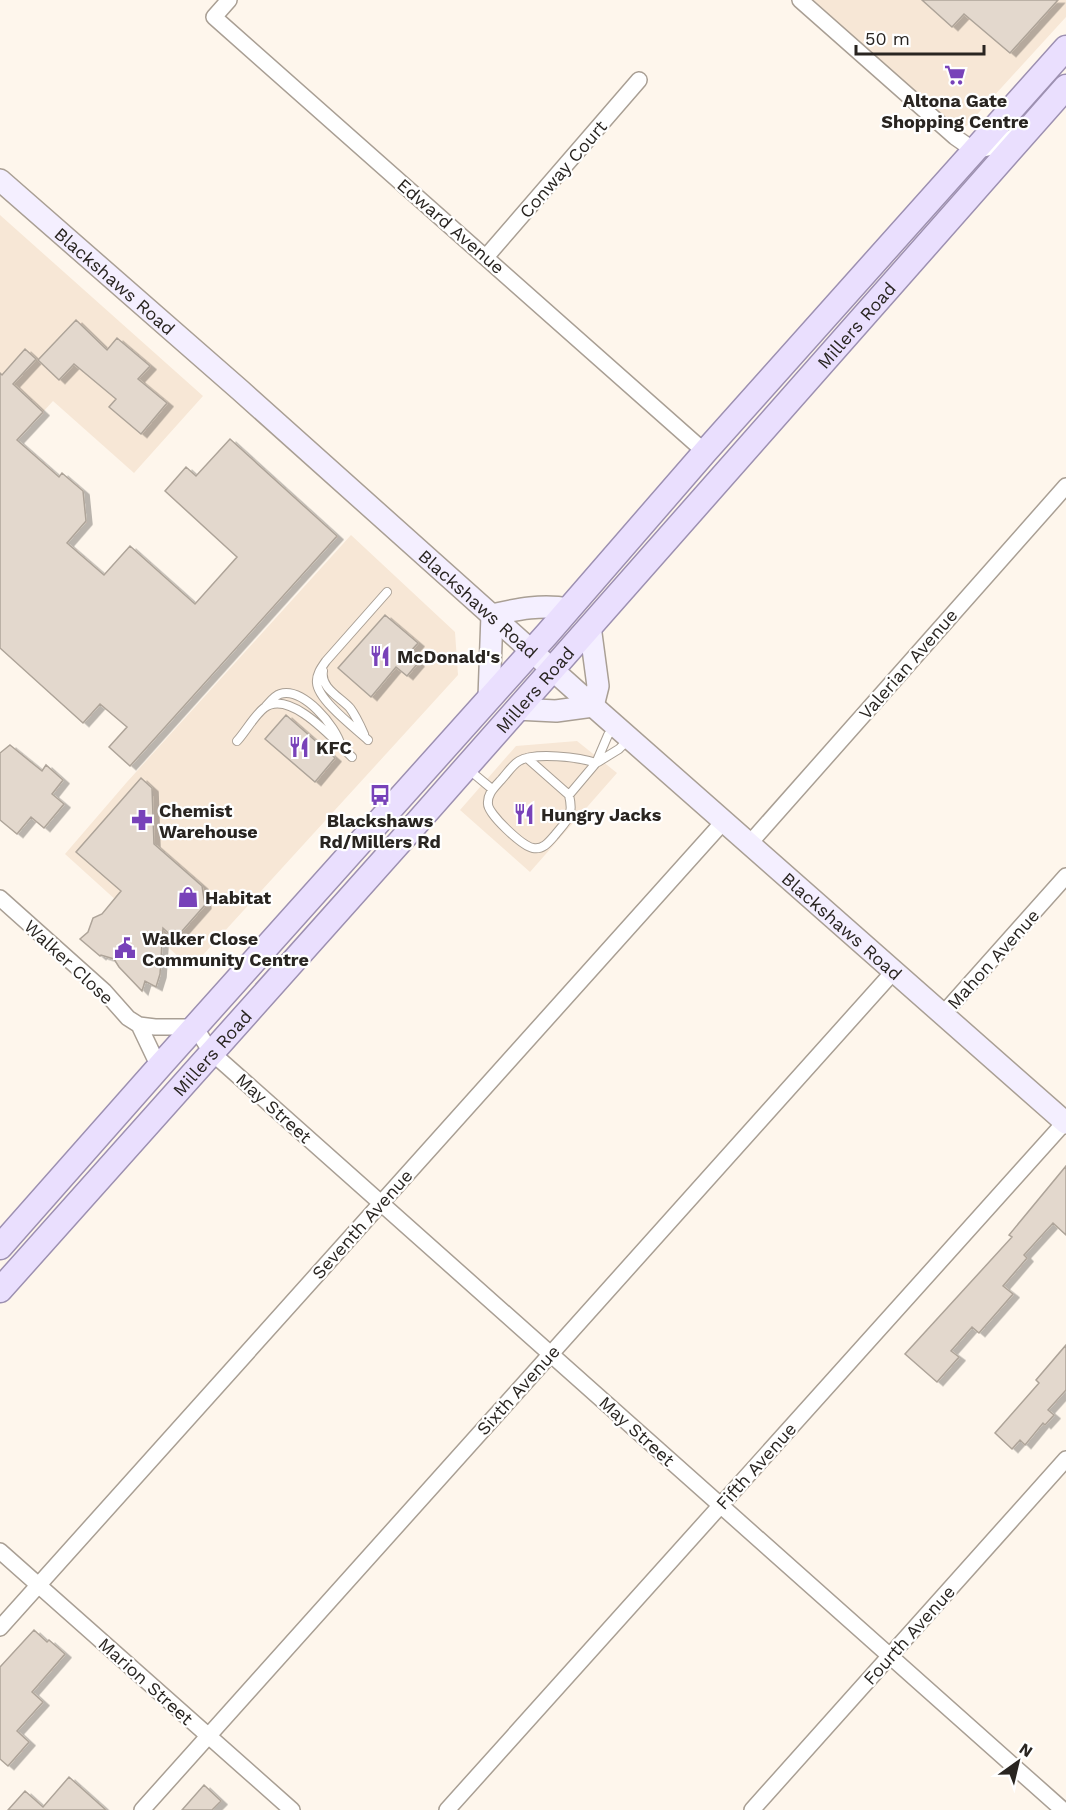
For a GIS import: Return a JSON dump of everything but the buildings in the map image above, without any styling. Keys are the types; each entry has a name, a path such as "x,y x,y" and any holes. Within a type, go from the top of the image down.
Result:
{"main road":[{"name":"Millers Road","path":"0,1247 570,609 705,452 1066,48"},
{"name":"Millers Road","path":"0,1290 1066,87"},
{"name":"Blackshaws Road","path":"0,180 1065,1122"},
{"path":"489,698 492,615 529,607 552,606 570,609"},
{"path":"516,709 556,711 593,706 598,686 590,626"}],"street":[{"name":"Edward Avenue","path":"229,0 214,17 705,452"},
{"path":"800,0 955,137 975,151 996,146 1031,126"},
{"name":"Conway Court","path":"486,257 639,80"},
{"name":"Valerian Avenue","path":"750,843 1066,486"},
{"name":"Seventh Avenue","path":"0,1628 724,821"},
{"name":"Mahon Avenue","path":"944,1014 1066,876"},
{"name":"Walker Close","path":"0,898 104,991 128,1018 139,1025 159,1067"},
{"name":"Sixth Avenue","path":"142,1810 894,971"},
{"path":"139,1025 188,1035"},
{"name":"May Street","path":"188,1035 211,1052 1061,1806"},
{"name":"Fifth Avenue","path":"447,1810 1065,1122"},
{"name":"Fourth Avenue","path":"752,1810 1066,1459"},
{"name":"Marion Street","path":"0,1551 292,1810"}],"lane":[{"path":"368,740 321,694 317,684 319,671 387,592"},
{"path":"237,741 265,708 279,703 294,707 352,758"},
{"path":"569,795 596,763 619,749 623,732 608,735 596,763"},
{"path":"527,758 569,795 571,812 568,820 546,845 533,848 523,843 489,810 488,796 492,789 518,761 527,758 569,757 596,763"},
{"path":"466,766 492,789"}],"shaded area":[{"name":"Altona Gate Shopping Centre","path":"813,0 1066,0 1066,17 960,133"},
{"path":"0,215 203,396 134,473 53,401 0,459"},
{"path":"351,535 455,632 458,675 191,968 65,854 127,782"},
{"path":"577,741 617,773 530,872 460,810 516,746"}],"place":[{"name":"Altona Gate Shopping Centre","path":"955,75"},
{"name":"McDonald's","path":"380,656"},
{"name":"KFC","path":"299,747"},
{"name":"Blackshaws Rd/Millers Rd","path":"380,795"},
{"name":"Hungry Jacks","path":"524,814"},
{"name":"Chemist Warehouse","path":"142,820"},
{"name":"Habitat","path":"188,897"},
{"name":"Walker Close Community Centre","path":"125,948"}]}
